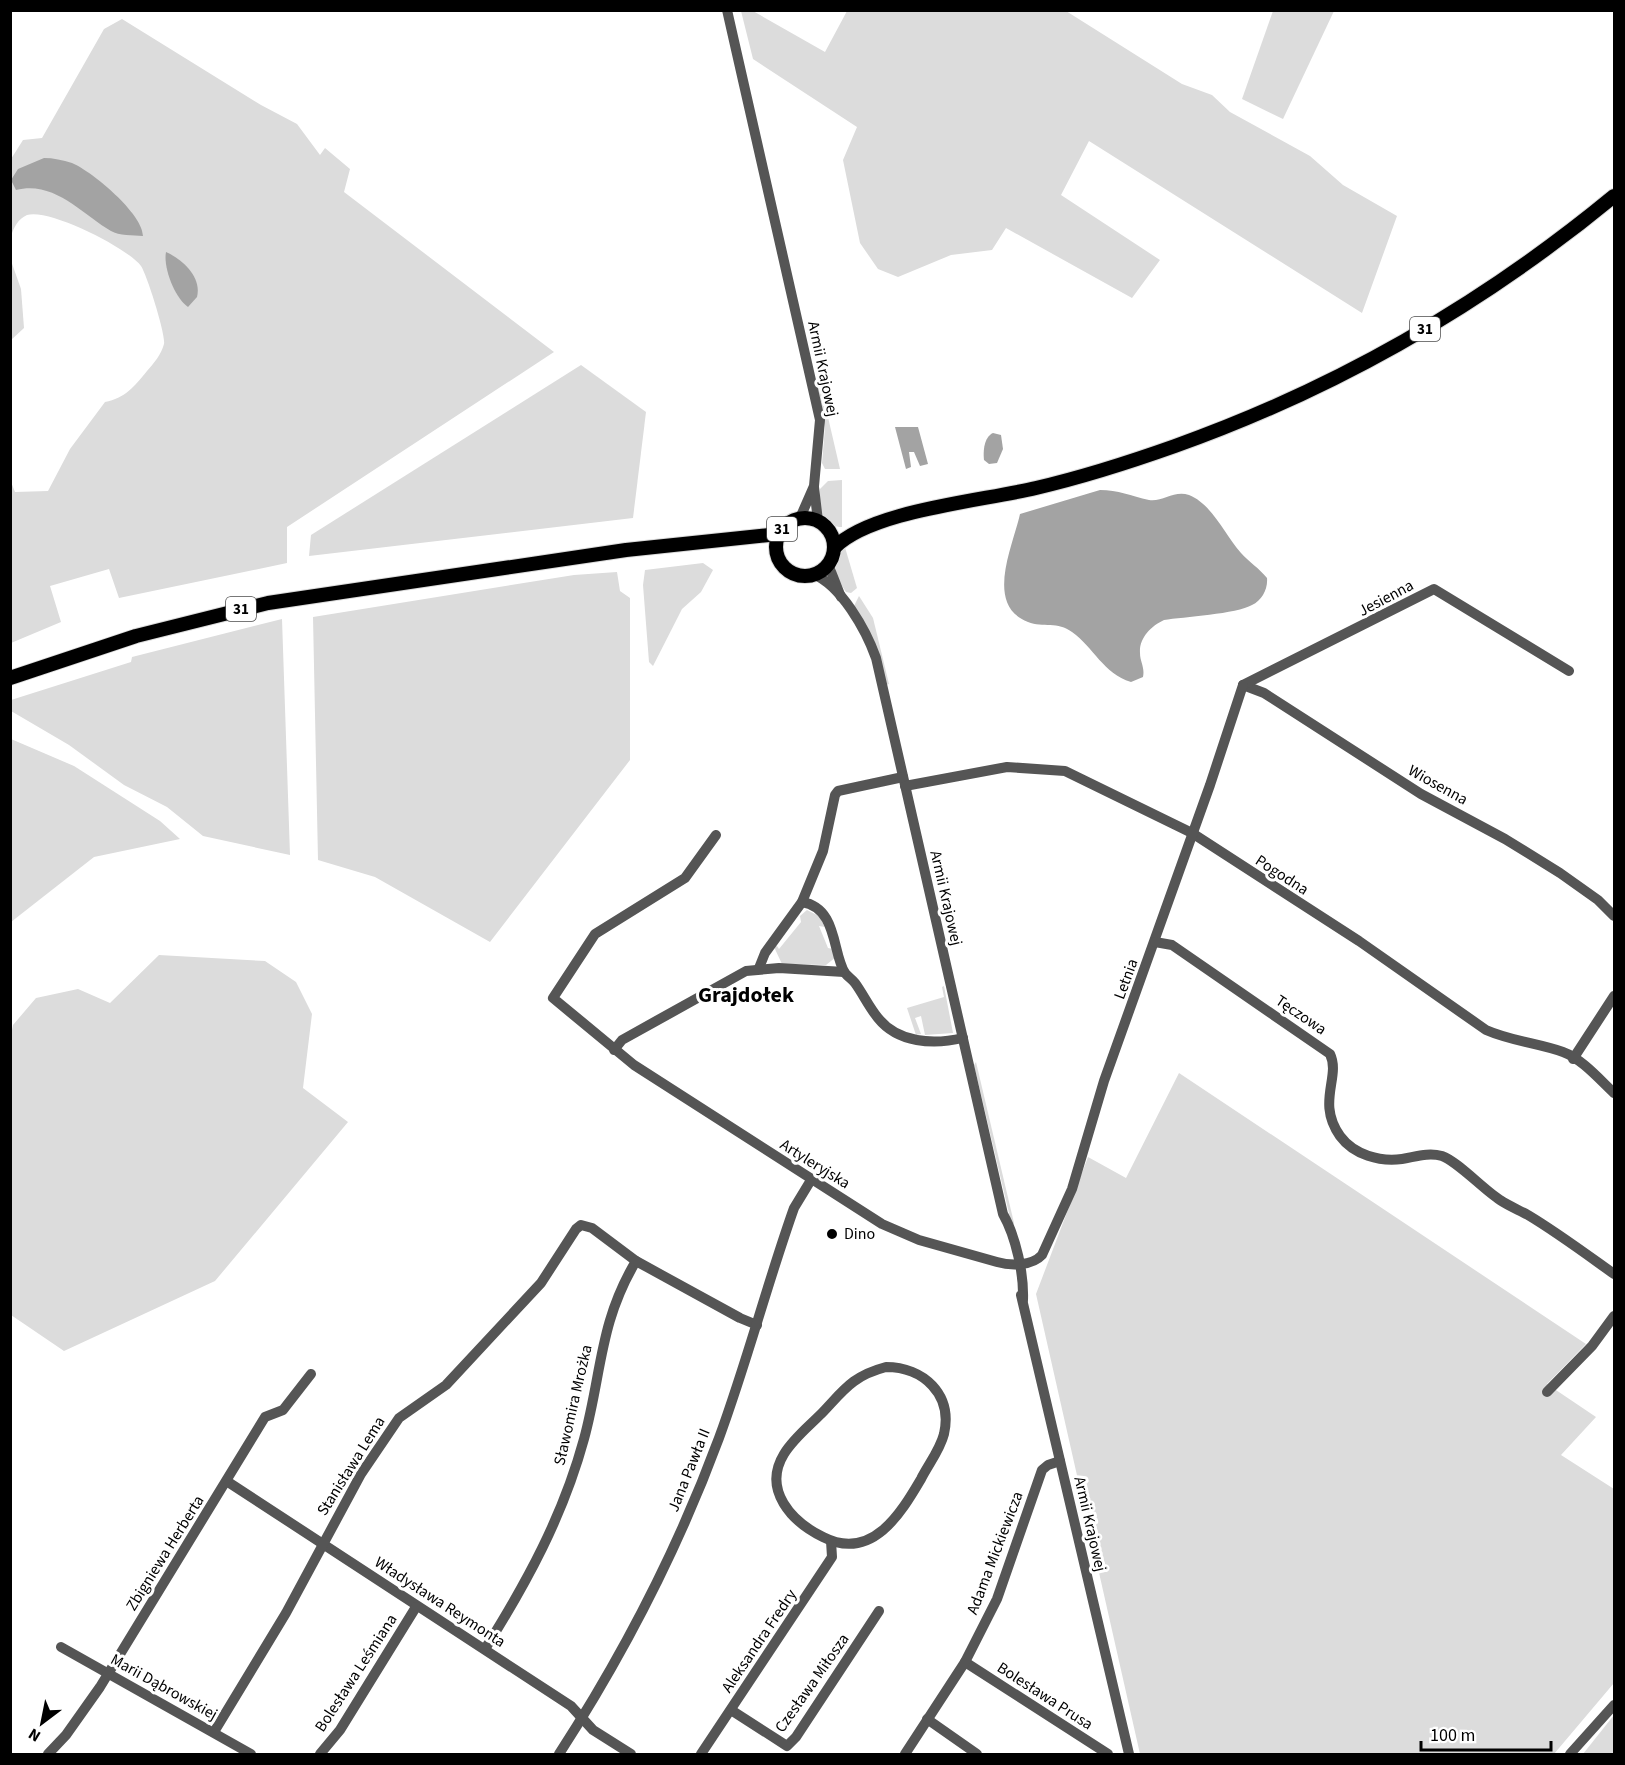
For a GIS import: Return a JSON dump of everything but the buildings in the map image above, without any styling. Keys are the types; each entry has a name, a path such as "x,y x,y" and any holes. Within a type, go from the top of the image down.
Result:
{"main road":[{"name":"31","path":"834,548 862,529 918,513 1038,488 1095,472 1172,447 1261,413 1343,375 1444,318 1555,244 1614,196"},
{"name":"31","path":"813,574 799,575 783,565 777,552 779,534 788,523 800,518 824,525 862,529"},
{"path":"813,574 828,564 834,548 824,525"},
{"name":"31","path":"10,678 136,636 268,603 580,557 779,534"},
{"name":"31","path":"739,539 777,552"}],"street":[{"name":"Armii Krajowej","path":"727,10 820,420 814,486 800,518"},
{"name":"Armii Krajowej","path":"814,486 824,525"},
{"name":"Armii Krajowej","path":"828,564 841,597"},
{"name":"Armii Krajowej","path":"813,574 841,597 859,620 872,646 1003,1214 1003,1226 1024,1288 1023,1300 1129,1755"},
{"name":"Jesienna","path":"1243,685 1434,590 1569,671"},
{"name":"Letnia","path":"1015,1264 1038,1260 1042,1255 1072,1189 1104,1081 1155,942 1243,685"},
{"name":"Wiosenna","path":"1243,685 1264,693 1421,794 1505,839 1585,889 1614,916"},
{"name":"Pogodna","path":"904,782 1007,767 1065,771 1192,833 1359,941 1486,1030 1508,1040 1564,1053 1614,1092"},
{"path":"759,968 765,952 802,902 825,843 835,795 838,791 904,782"},
{"name":"Artyleryjska","path":"716,835 685,878 596,934 553,998 614,1050 882,1224 910,1236 997,1262 1015,1264"},
{"path":"802,902 812,904 825,919 835,938 844,972 854,982 877,1017 895,1033 914,1040 951,1041 963,1038"},
{"name":"Tęczowa","path":"1155,942 1172,945 1330,1054 1334,1061 1328,1099 1330,1115 1340,1136 1347,1144 1370,1157 1387,1159 1422,1154 1443,1156 1500,1201 1527,1214 1614,1274"},
{"path":"614,1050 622,1040 727,981 759,968 844,972"},
{"path":"1573,1059 1614,996"},
{"name":"Jana Pawła II","path":"559,1755 582,1719 647,1602 675,1545 715,1448 794,1208 811,1180"},
{"name":"Stanisława Lema","path":"214,1732 286,1613 361,1474 399,1418 446,1386 541,1283 576,1229 581,1225 592,1228 636,1261"},
{"path":"636,1261 757,1325"},
{"name":"Sławomira Mrożka","path":"485,1648 541,1555 570,1486 584,1437 611,1309 636,1261"},
{"path":"1547,1392 1592,1346 1614,1316"},
{"path":"886,1367 900,1367 919,1373 936,1388 944,1409 944,1433 939,1446 901,1513 886,1529 859,1541 831,1541 798,1521 780,1502 777,1480 783,1455 857,1376 886,1367"},
{"name":"Zbigniewa Herberta","path":"48,1755 66,1735 100,1687 228,1482 265,1417 283,1410 311,1374"},
{"name":"Adama Mickiewicza","path":"905,1755 965,1662 997,1599 1041,1472 1048,1465 1060,1461"},
{"name":"Władysława Reymonta","path":"228,1482 416,1607 485,1648 571,1706 593,1730 631,1755"},
{"name":"Aleksandra Fredry","path":"701,1755 832,1557 831,1541"},
{"name":"Bolesława Leśmiana","path":"320,1755 340,1730 416,1607"},
{"name":"Czesława Miłosza","path":"730,1710 787,1746 796,1737 879,1611"},
{"name":"Marii Dąbrowskiej","path":"61,1647 251,1755"},
{"name":"Bolesława Prusa","path":"965,1662 1108,1755"},
{"path":"1570,1755 1614,1705"},
{"path":"927,1719 977,1755"}],"shaded area":[{"path":"741,11 753,11 825,52 847,11 1066,11 1182,84 1212,95 1230,112 1310,156 1343,185 1397,216 1362,313 1089,141 1061,195 1160,260 1132,298 1006,228 992,250 951,255 898,277 878,269 860,243 843,160 857,127 753,59"},
{"path":"1273,11 1334,11 1283,119 1242,99"},
{"path":"122,19 261,105 297,124 320,155 325,148 350,169 344,192 554,352 287,527 287,563 119,598 109,569 50,586 61,622 11,643 11,482 15,492 48,491 70,449 105,402 124,395 133,387 157,359 164,344 159,318 144,272 133,258 121,249 69,223 38,214 27,215 21,219 11,236 11,159 23,140 42,138 104,29"},
{"path":"44,158 72,163 104,184 135,217 143,236 114,233 55,194 30,188 16,190 11,180 18,169"},
{"path":"166,252 184,264 197,283 197,297 188,307 183,303 171,282 166,266"},
{"path":"10,258 21,289 24,328 11,340"},
{"path":"581,365 646,412 633,518 309,556 311,535"},
{"path":"821,387 840,469 825,469 822,463 825,427 817,389"},
{"path":"895,427 918,427 928,464 920,466 914,452 909,452 911,467 906,469"},
{"path":"993,433 1001,435 1003,449 997,463 989,464 984,460 984,449 986,441"},
{"path":"842,480 842,527 829,524 822,515 820,489 828,481"},
{"path":"1100,490 1119,492 1149,500 1178,494 1189,495 1197,499 1205,505 1241,553 1267,578 1261,597 1256,603 1245,608 1164,620 1155,626 1147,633 1140,648 1143,677 1131,682 1113,673 1080,638 1067,629 1034,624 1015,614 1007,602 1004,589 1008,558 1020,514"},
{"path":"844,544 857,588 851,593 846,592 842,586 835,568 835,562"},
{"path":"703,563 713,570 701,592 682,609 653,666 649,662 643,585 645,570"},
{"path":"617,572 620,591 630,598 630,760 490,942 375,877 318,860 313,617 574,575"},
{"path":"859,596 873,618 889,684 886,685 854,606"},
{"path":"282,619 290,855 203,836 167,807 124,785 69,745 11,711 11,700 131,662 132,657"},
{"path":"11,739 74,766 160,821 180,839 94,857 11,922"},
{"path":"807,910 819,916 825,927 819,926 828,948 833,949 836,957 826,965 782,964 774,947 777,946 779,949 801,922 800,916"},
{"path":"159,955 265,961 296,982 312,1014 303,1088 348,1122 215,1281 64,1351 11,1315 10,1040 13,1025 36,998 78,989 110,1003"},
{"path":"944,986 953,1033 925,1035 921,1016 915,1018 921,1034 916,1035 907,1008 944,997 942,987"},
{"path":"976,1062 1014,1223 1012,1226 974,1065"},
{"path":"1179,1073 1586,1344 1547,1384 1596,1417 1561,1455 1614,1489 1614,1683 1554,1754 1140,1754 1036,1294 1088,1157 1126,1178"},
{"path":"1614,1715 1614,1754 1583,1754"}],"place":[{"name":"Dino","path":"832,1234"}],"district":[{"name":"Grajdołek","path":"746,995"}]}
